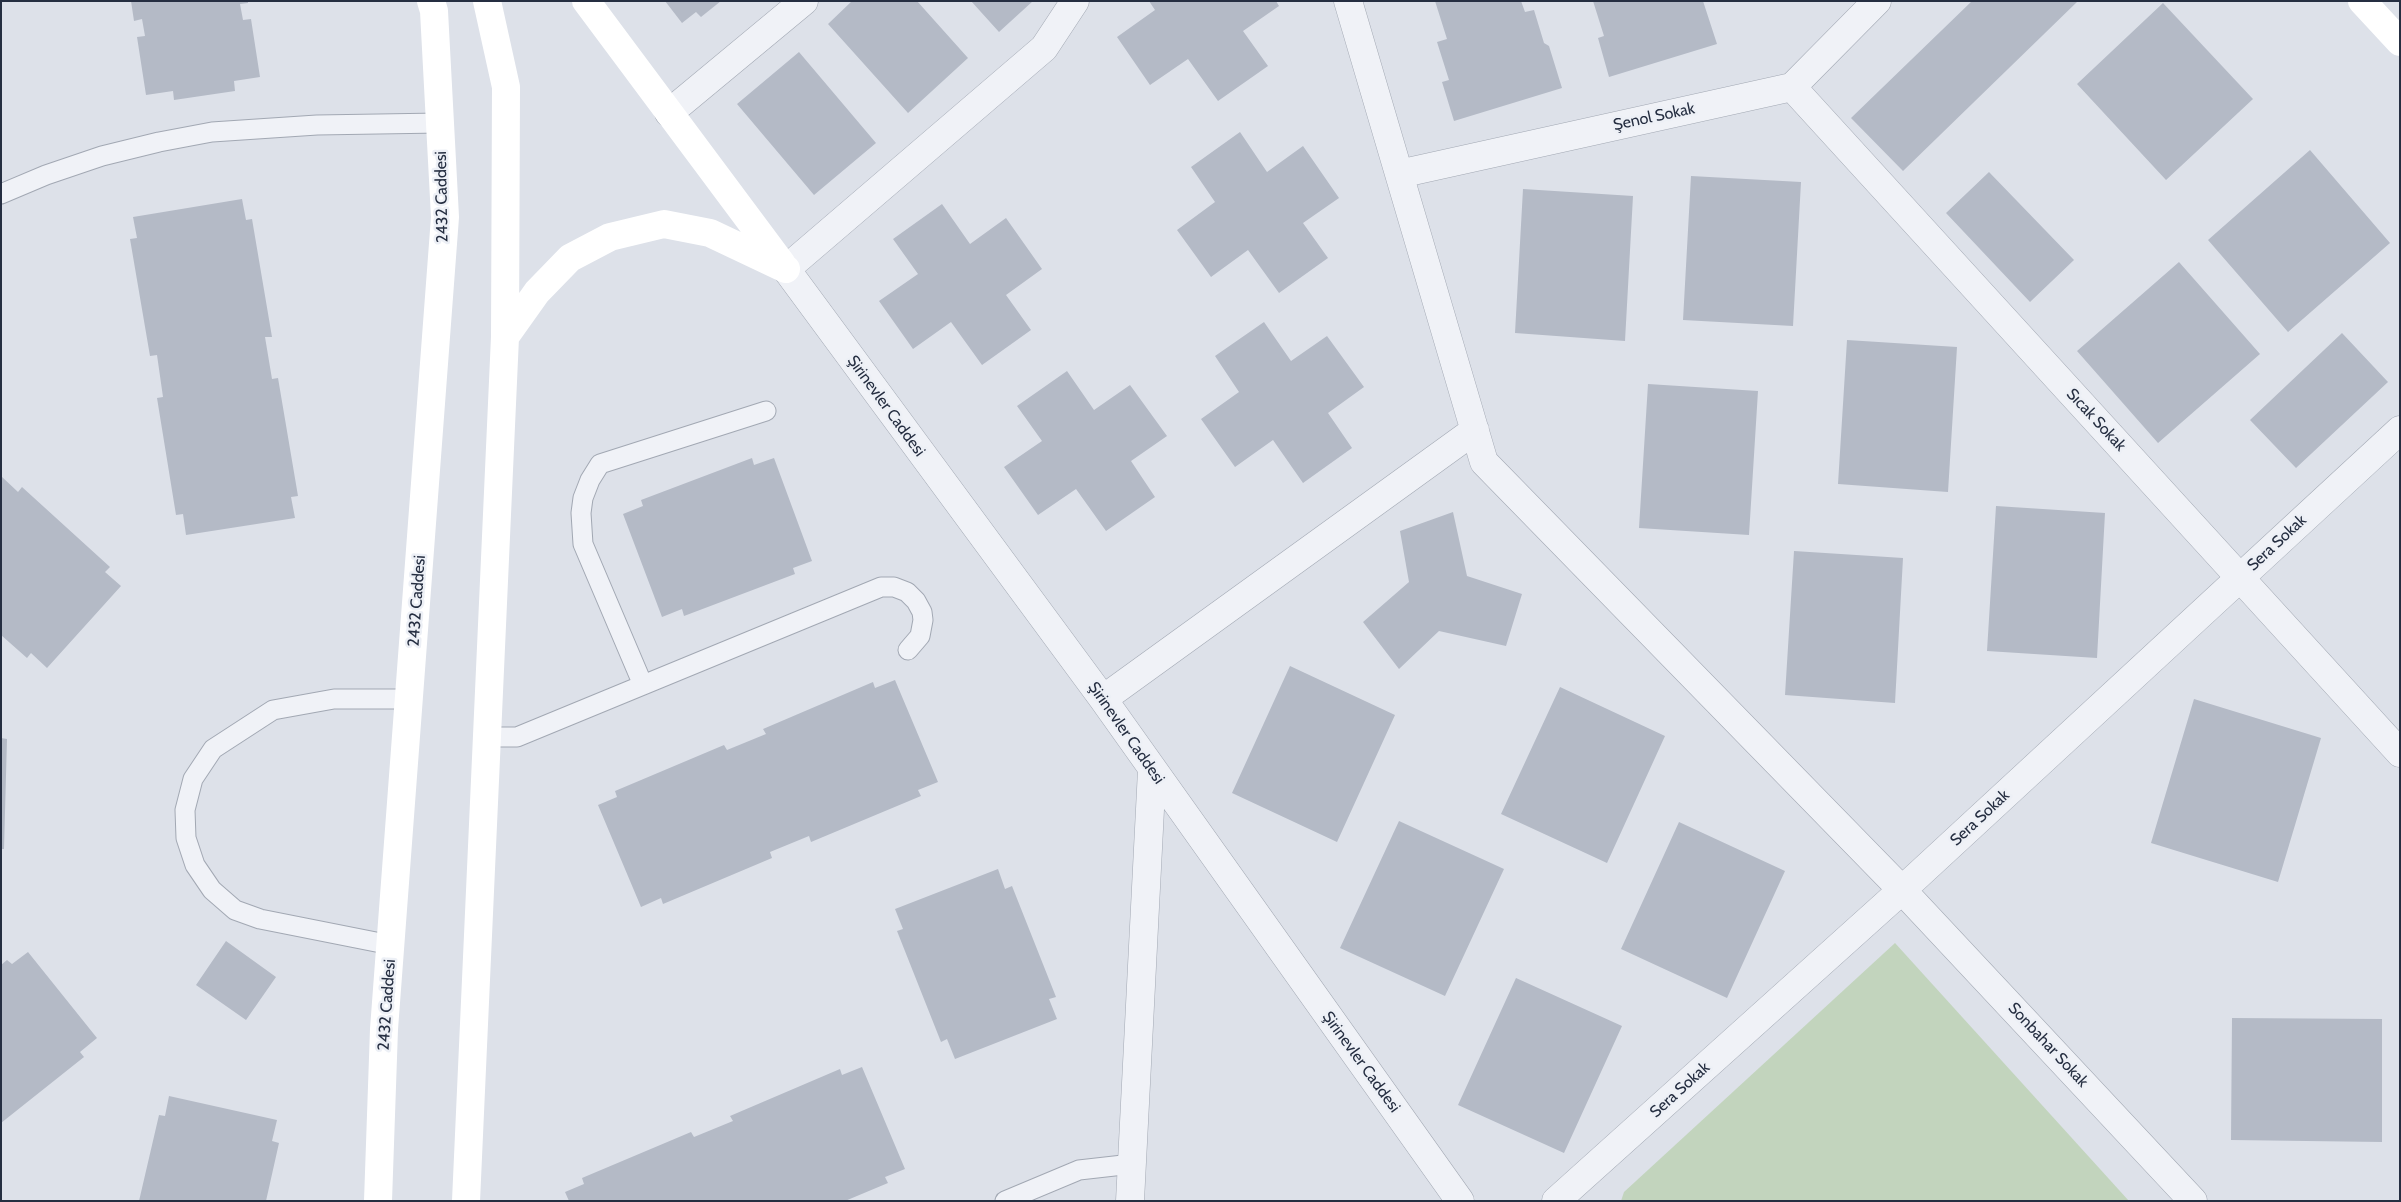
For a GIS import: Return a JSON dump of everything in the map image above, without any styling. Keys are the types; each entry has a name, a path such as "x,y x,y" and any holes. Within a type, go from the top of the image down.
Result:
{"street":[{"name":"2432 Caddesi","path":"378,1201 384,1029 446,217 434,11 431,1"},
{"path":"466,1201 505,337 506,87 487,1"},
{"path":"586,1 786,269"},
{"path":"670,113 804,1"},
{"path":"786,269 1044,48 1074,1"},
{"name":"Sonbahar Sokak","path":"1348,1 1484,462 1902,890 2193,1201"},
{"path":"1792,87 1877,1"},
{"path":"2362,1 2400,42"},
{"name":"Şenol Sokak","path":"1399,174 1792,87"},
{"name":"Sıcak Sokak","path":"1792,87 2400,753"},
{"path":"505,337 537,292 570,258 610,237 664,224 710,233 786,269"},
{"name":"Şirinevler Caddesi","path":"786,269 1103,699 1460,1201"},
{"path":"1103,699 1475,430"},
{"name":"Sera Sokak","path":"1556,1201 1902,890 2400,430"},
{"path":"1130,1201 1152,770"}],"lane":[{"path":"1,194 46,175 102,156 159,142 212,132 317,125 440,123"},
{"path":"643,685 583,544 581,513 583,498 590,480 600,464 766,411"},
{"path":"486,737 517,737 882,587 894,587 907,592 916,601 922,612 923,620 920,636 908,650"},
{"path":"391,944 260,919 235,910 212,890 195,866 186,838 185,810 194,779 213,749 273,710 334,699 409,699"},
{"path":"1005,1201 1079,1170 1132,1164"}],"green space":[{"path":"1895,943 2129,1201 1621,1201 1624,1192"}],"building":[{"path":"131,1 248,1 248,3 240,4 243,20 251,19 260,77 234,81 235,91 174,100 173,91 146,95 137,37 145,36 142,19 134,21"},
{"path":"665,1 721,1 701,17 696,12 682,23"},
{"path":"852,1 917,1 968,58 908,113 828,24"},
{"path":"971,1 1033,1 999,32"},
{"path":"1149,1 1276,1 1279,6 1243,31 1268,66 1218,101 1188,59 1150,85 1117,37 1155,10"},
{"path":"1435,1 1521,1 1525,12 1534,10 1544,43 1549,46 1562,88 1454,121 1442,82 1449,80 1437,42 1447,39"},
{"path":"1593,1 1703,1 1717,44 1609,77 1598,38 1604,36"},
{"path":"1972,1 2078,1 1903,171 1851,118"},
{"path":"2163,3 2253,99 2166,180 2077,84"},
{"path":"799,52 876,143 814,195 737,104"},
{"path":"1240,132 1267,172 1303,146 1339,198 1303,223 1328,258 1279,293 1248,250 1211,277 1177,230 1215,202 1191,167"},
{"path":"2310,150 2390,243 2288,332 2208,240"},
{"path":"1989,172 2074,260 2030,302 1946,213"},
{"path":"1691,176 1801,182 1793,326 1683,320"},
{"path":"1523,189 1633,196 1625,341 1515,333"},
{"path":"242,199 246,220 252,219 272,337 265,337 272,379 278,378 298,496 291,497 295,518 186,535 183,514 176,515 157,398 163,397 157,355 150,356 130,239 137,238 133,217"},
{"path":"942,204 970,244 1006,218 1042,269 1006,295 1031,330 982,365 951,322 913,349 879,301 918,274 893,239"},
{"path":"2179,262 2260,354 2158,443 2077,351"},
{"path":"1264,322 1291,361 1327,336 1364,387 1328,413 1352,448 1303,483 1273,440 1235,467 1201,419 1239,392 1215,356"},
{"path":"2342,333 2388,382 2296,468 2250,420"},
{"path":"1847,340 1957,347 1948,492 1838,484"},
{"path":"1067,371 1094,410 1130,385 1167,436 1131,461 1155,497 1106,531 1076,489 1038,515 1004,467 1042,441 1017,406"},
{"path":"1648,384 1758,391 1749,535 1639,528"},
{"path":"752,458 754,465 774,458 812,561 793,568 795,574 684,616 682,609 662,617 623,514 643,506 641,500"},
{"path":"1,476 18,492 22,487 110,567 105,572 121,586 47,668 31,653 27,658 1,635"},
{"path":"1996,506 2105,513 2097,658 1987,651"},
{"path":"1453,512 1467,576 1522,594 1506,646 1439,631 1399,669 1363,622 1409,582 1400,531"},
{"path":"1794,551 1903,558 1895,703 1785,695"},
{"path":"1290,666 1395,715 1337,842 1232,793"},
{"path":"895,680 938,782 918,790 921,796 811,842 809,836 770,852 772,858 663,904 661,898 641,907 598,805 617,797 615,791 724,745 727,750 766,734 763,729 873,682 875,688"},
{"path":"1560,687 1665,736 1607,863 1501,814"},
{"path":"2194,699 2321,738 2278,882 2151,843"},
{"path":"1,738 7,739 4,849 1,849"},
{"path":"1399,821 1504,869 1445,996 1340,948"},
{"path":"1679,822 1785,871 1727,998 1621,949"},
{"path":"998,869 1005,889 1012,886 1056,997 1049,999 1057,1019 955,1059 947,1039 941,1042 897,931 903,929 895,909"},
{"path":"226,941 276,977 246,1020 196,985"},
{"path":"28,952 97,1038 80,1052 84,1057 1,1123 1,965 7,960 12,964"},
{"path":"1516,978 1622,1026 1564,1153 1458,1105"},
{"path":"2232,1018 2382,1019 2382,1142 2231,1140"},
{"path":"862,1067 905,1169 885,1177 888,1183 845,1201 569,1201 565,1192 584,1184 582,1178 691,1132 694,1137 733,1121 730,1116 840,1069 842,1075"},
{"path":"169,1096 277,1120 272,1141 279,1143 266,1201 139,1201 159,1115 165,1116"}]}
